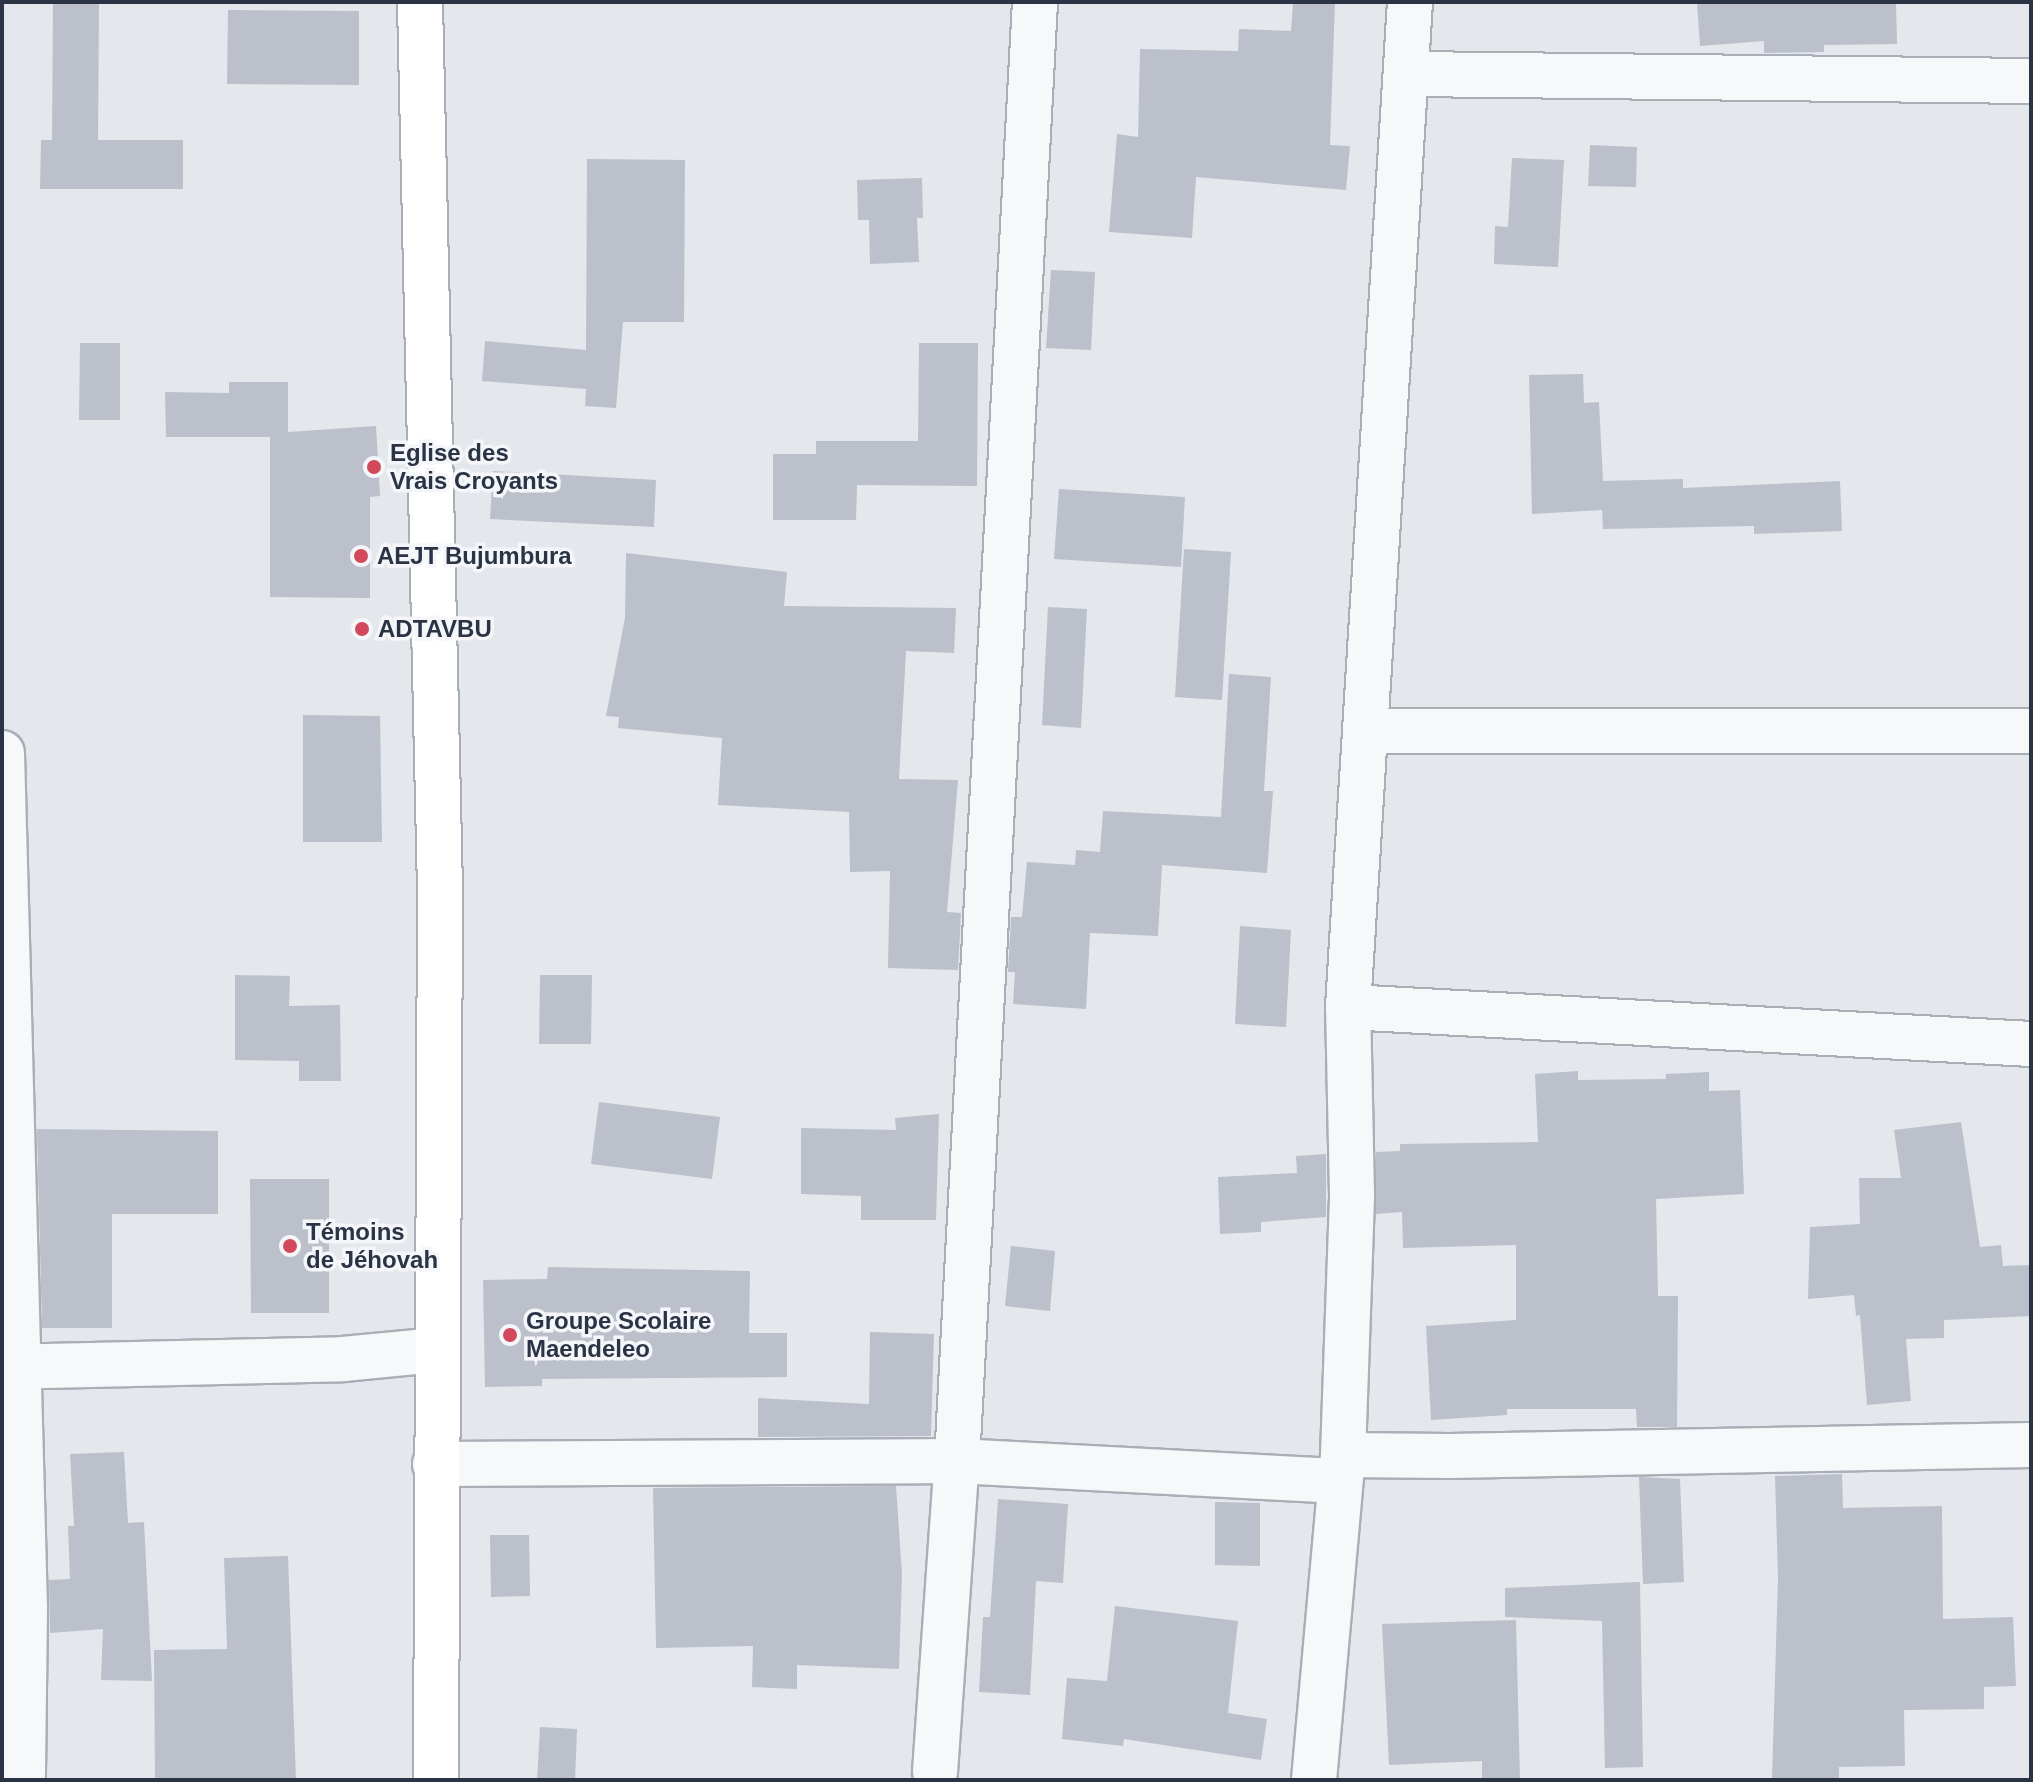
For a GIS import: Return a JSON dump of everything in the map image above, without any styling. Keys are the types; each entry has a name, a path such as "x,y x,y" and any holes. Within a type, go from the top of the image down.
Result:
{"main road":[{"path":"420,2 440,892 435,1464 436,1780"}],"street":[{"path":"935,1772 957,1461 1035,2"},
{"path":"1314,1780 1342,1468 1352,1195 1348,1007 1408,74 1410,2"},
{"path":"1408,74 2031,81"},
{"path":"1365,731 2031,731"},
{"path":"2,753 11,1367 25,1609 23,1780"},
{"path":"1348,1007 2031,1044"},
{"path":"11,1367 343,1359 436,1350"},
{"path":"435,1464 957,1461 1342,1468 1466,1456 2031,1445"}],"building":[{"path":"53,2 99,2 98,140 183,140 183,189 40,189 41,140 52,140"},
{"path":"1293,2 1335,2 1330,145 1350,146 1346,190 1196,177 1192,238 1109,232 1117,134 1138,137 1140,49 1238,51 1239,29 1291,31"},
{"path":"1697,2 1896,2 1897,44 1824,45 1824,52 1764,53 1764,41 1700,46"},
{"path":"228,10 359,11 359,85 227,84"},
{"path":"1590,145 1637,147 1636,187 1588,186"},
{"path":"1512,158 1564,160 1558,267 1494,264 1495,226 1508,227"},
{"path":"587,159 685,160 684,322 623,322 616,408 585,406 586,389 482,381 485,341 586,350"},
{"path":"922,178 923,218 917,218 919,262 870,264 869,220 858,220 857,180"},
{"path":"1051,270 1095,272 1091,350 1046,348"},
{"path":"80,343 120,343 120,420 79,420"},
{"path":"919,343 978,343 977,486 857,485 856,520 773,520 773,454 816,454 816,441 918,441"},
{"path":"1583,374 1584,403 1599,402 1603,481 1683,479 1683,488 1840,481 1842,531 1754,534 1754,526 1603,529 1602,510 1532,514 1529,375"},
{"path":"229,382 288,382 288,432 376,426 380,496 370,497 370,598 270,597 270,437 166,437 165,392 229,393"},
{"path":"493,471 656,480 654,527 490,519"},
{"path":"1059,489 1185,497 1181,567 1054,559"},
{"path":"1184,549 1231,552 1222,700 1175,697"},
{"path":"626,553 787,572 784,606 956,608 954,653 906,651 899,779 958,780 947,912 961,913 958,970 888,968 890,871 850,872 849,812 718,805 722,738 618,728 619,717 606,716 625,618"},
{"path":"1048,607 1087,609 1081,728 1042,725"},
{"path":"1229,674 1271,677 1264,791 1273,791 1267,873 1162,865 1158,936 1090,933 1086,1009 1013,1004 1015,972 1008,972 1011,917 1022,917 1027,862 1075,865 1076,850 1100,852 1103,811 1221,817"},
{"path":"303,715 380,716 382,842 303,842"},
{"path":"1240,926 1291,930 1286,1027 1235,1024"},
{"path":"235,975 290,976 289,1006 340,1005 341,1081 299,1081 299,1061 235,1060"},
{"path":"540,975 592,975 591,1044 539,1044"},
{"path":"1578,1071 1578,1080 1666,1079 1666,1074 1709,1072 1709,1091 1740,1090 1744,1194 1656,1199 1658,1296 1678,1296 1677,1427 1637,1427 1636,1409 1507,1409 1507,1415 1431,1420 1426,1326 1516,1320 1516,1245 1403,1248 1402,1212 1376,1214 1376,1152 1400,1151 1400,1144 1538,1142 1535,1074"},
{"path":"599,1102 720,1117 712,1179 591,1164"},
{"path":"939,1114 936,1220 861,1220 861,1196 801,1194 801,1128 896,1130 895,1118"},
{"path":"1961,1122 1980,1247 2001,1245 2003,1266 2031,1265 2031,1316 1944,1320 1944,1338 1906,1339 1911,1401 1867,1405 1860,1315 1856,1316 1854,1295 1808,1299 1810,1227 1860,1224 1859,1178 1901,1178 1894,1130"},
{"path":"37,1129 218,1131 218,1214 112,1214 112,1328 42,1328"},
{"path":"1326,1154 1326,1217 1261,1222 1261,1232 1220,1234 1218,1177 1297,1173 1296,1156"},
{"name":"Témoins de Jéhovah","path":"250,1179 329,1179 329,1313 251,1313"},
{"path":"1011,1246 1055,1251 1050,1311 1005,1306"},
{"path":"548,1267 750,1271 749,1333 787,1333 787,1377 542,1379 542,1386 485,1387 483,1280 547,1279"},
{"path":"870,1332 934,1334 931,1436 758,1437 758,1398 869,1404"},
{"path":"124,1452 128,1523 144,1522 152,1681 101,1680 103,1629 50,1633 49,1580 70,1579 68,1526 74,1526 70,1454"},
{"path":"1842,1474 1843,1508 1942,1506 1943,1619 2013,1617 2016,1686 1984,1687 1984,1709 1904,1710 1905,1766 1839,1767 1839,1778 1772,1779 1778,1578 1775,1476"},
{"path":"1639,1477 1680,1479 1684,1582 1643,1584"},
{"path":"896,1486 902,1574 899,1669 797,1665 797,1689 752,1687 753,1646 656,1648 653,1488"},
{"path":"998,1499 1068,1504 1063,1583 1036,1581 1030,1695 979,1692 983,1617 990,1617"},
{"path":"1215,1502 1260,1503 1260,1566 1215,1565"},
{"path":"490,1535 529,1535 530,1596 491,1597"},
{"path":"288,1556 296,1780 155,1780 154,1650 227,1649 224,1558"},
{"path":"1640,1582 1643,1767 1605,1768 1602,1621 1505,1617 1505,1588"},
{"path":"1115,1606 1238,1621 1228,1713 1267,1719 1261,1760 1124,1739 1123,1746 1062,1739 1067,1678 1107,1681"},
{"path":"1516,1620 1520,1780 1482,1780 1482,1761 1389,1765 1382,1624"},
{"path":"540,1727 577,1729 575,1780 537,1780"}],"place":[{"name":"Eglise des Vrais Croyants","path":"374,467"},
{"name":"AEJT Bujumbura","path":"361,556"},
{"name":"ADTAVBU","path":"362,629"},
{"name":"Témoins de Jéhovah","path":"290,1246"},
{"name":"Groupe Scolaire Maendeleo","path":"510,1335"}]}
